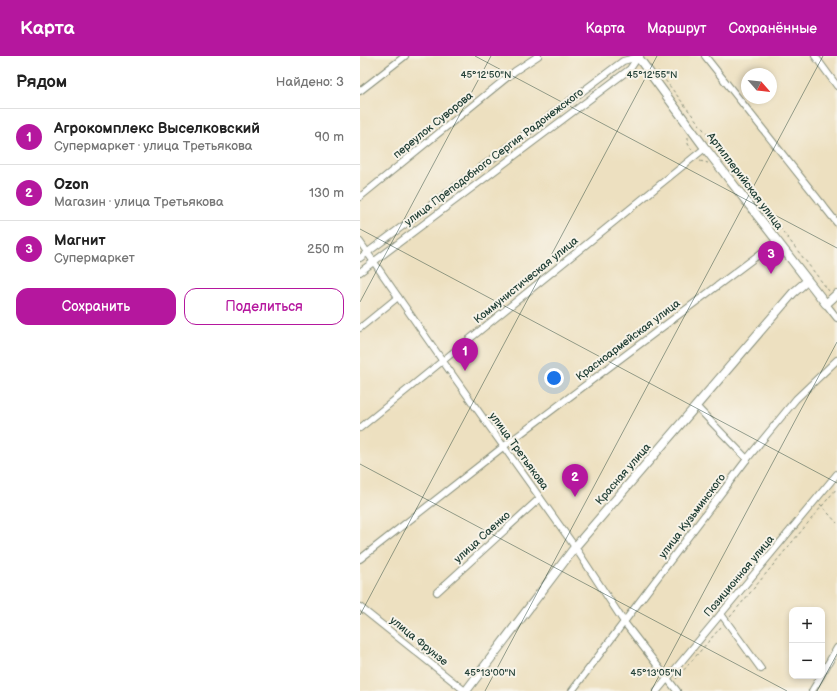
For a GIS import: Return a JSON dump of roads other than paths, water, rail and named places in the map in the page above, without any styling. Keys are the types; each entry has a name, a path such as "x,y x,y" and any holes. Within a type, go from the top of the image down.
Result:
{"main road":[{"name":"Артиллерийская улица","path":"638,56 705,148 826,304"},
{"name":"Красная улица","path":"466,691 575,547 793,292 807,281"},
{"path":"826,304 837,294"}],"street":[{"path":"360,91 405,56"},
{"name":"переулок Суворова","path":"360,197 514,72 538,56"},
{"name":"улица Преподобного Сергия Радонежского","path":"360,258 623,61 638,56"},
{"name":"улица Преподобного Сергия Радонежского","path":"360,272 630,69 638,56"},
{"path":"705,56 837,223"},
{"path":"815,56 837,86"},
{"name":"Коммунистическая улица","path":"360,428 705,148"},
{"name":"Красноармейская улица","path":"360,559 503,447 777,241"},
{"name":"улица Третьякова","path":"360,242 503,447 575,547 624,622 677,691"},
{"path":"360,328 398,297"},
{"name":"Артиллерийская улица","path":"826,304 837,318"},
{"name":"улица Кузьминского","path":"572,691 747,459 796,399 837,360"},
{"path":"696,406 747,459"},
{"name":"Позиционная улица","path":"657,691 837,474"},
{"name":"улица Саенко","path":"437,592 540,498"},
{"name":"улица Фрунзе","path":"360,607 466,691"},
{"path":"721,614 761,670"},
{"path":"825,668 837,648"},
{"path":"812,691 819,679"}],"place":[{"name":"Магнит","path":"771,274"},
{"name":"Агрокомплекс Выселковский","path":"465,371"},
{"name":"Ozon","path":"575,497"}]}
